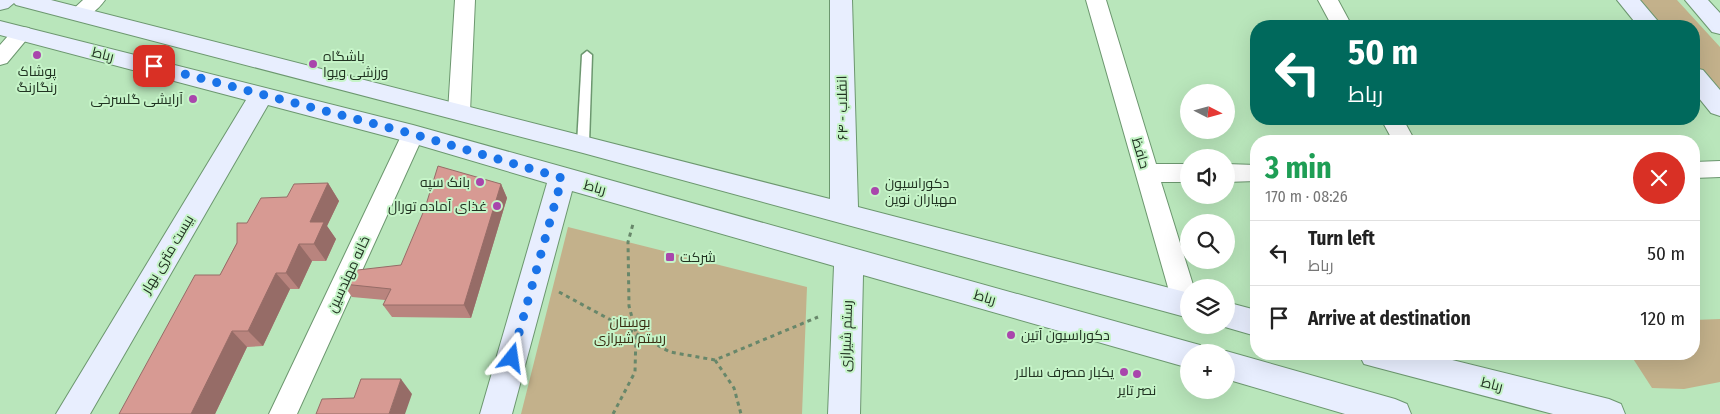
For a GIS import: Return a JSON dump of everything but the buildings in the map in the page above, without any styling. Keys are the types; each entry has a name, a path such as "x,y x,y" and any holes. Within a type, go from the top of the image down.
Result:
{"main road":[{"path":"0,3 5,0"},
{"path":"24,0 86,7 380,93 583,144 1180,303"},
{"name":"انقلاب - ۶۴","path":"841,0 844,215"},
{"path":"1628,0 1645,20"},
{"path":"1696,0 1720,27"},
{"name":"رباط","path":"11,31 413,134 562,178 1180,352"},
{"path":"1700,83 1720,107"},
{"name":"بیست متری بهار","path":"72,414 262,94"},
{"path":"496,414 562,178"},
{"name":"رستم شیرازی","path":"844,414 849,258"},
{"path":"1235,318 1250,322"},
{"name":"رباط","path":"1398,360 1608,414"},
{"path":"1235,368 1395,414"}],"street":[{"path":"459,112 465,0"},
{"name":"حافظ","path":"1096,0 1180,282"},
{"path":"1328,0 1339,20"},
{"path":"0,58 11,31"},
{"name":"خانه مهندسین","path":"284,414 413,134"},
{"path":"1700,170 1720,169"},
{"path":"1146,173 1180,173"},
{"path":"1235,173 1250,173"}],"lane":[{"path":"583,144 587,55"}],"path":[{"path":"613,414 635,372 636,333 629,306 628,242"},
{"path":"553,288 670,352 715,360 805,323"},
{"path":"715,360 734,388 741,414"}],"green space":[{"path":"1638,0 1677,0 1695,20 1656,20"},
{"path":"1700,25 1720,47 1720,94 1700,71"},
{"name":"بوستان رستم شیرازی","path":"568,227 807,287 802,414 521,414"},
{"path":"1720,319 1720,382 1684,389 1652,388 1634,360 1700,360 1700,320"}],"place":[{"name":"پوشاک رنگارنگ","path":"37,55"},
{"name":"باشگاه ورزشی ویوا","path":"313,64"},
{"name":"آرایشی گلسرخی","path":"193,99"},
{"name":"بانک سپه","path":"480,182"},
{"name":"دکوراسیون مهیاران نوین","path":"875,191"},
{"name":"غذای آماده تورال","path":"497,206"},
{"name":"شرکت","path":"670,257"},
{"name":"دکوراسیون آتین","path":"1011,335"},
{"name":"یکبار مصرف سالار","path":"1124,372"},
{"name":"نصر تایر","path":"1137,374"}],"route":[{"path":"154,66 413,134 562,178 512,358"}]}
